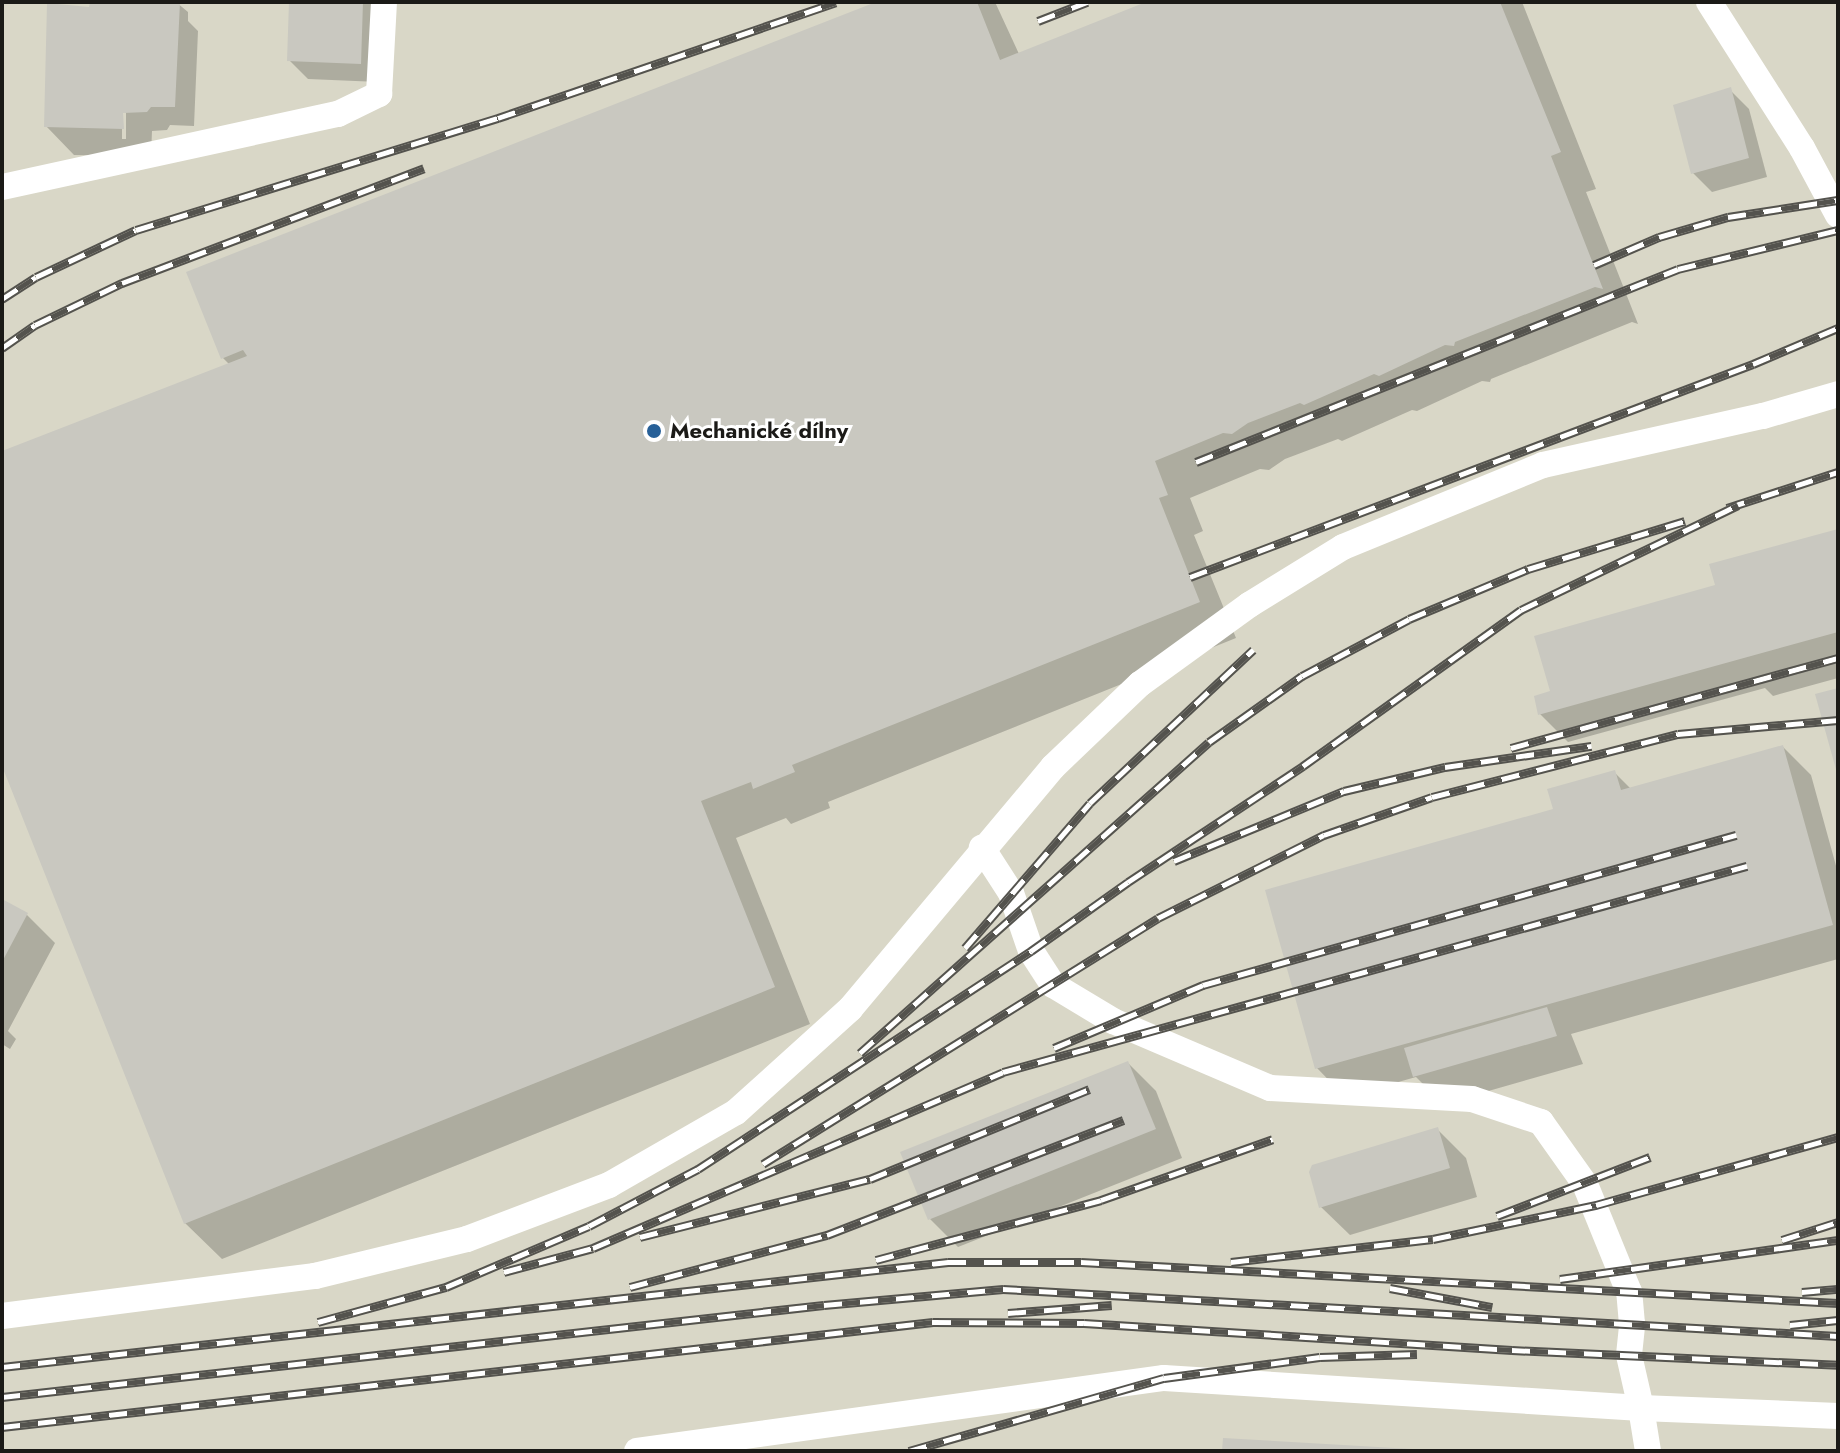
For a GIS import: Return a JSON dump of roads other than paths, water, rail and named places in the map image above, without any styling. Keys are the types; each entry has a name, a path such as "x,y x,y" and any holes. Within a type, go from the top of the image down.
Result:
{"lane":[{"path":"2,187 338,114 365,101 379,94 384,2"},
{"path":"1709,2 1802,148 1838,215"},
{"path":"3,1311 315,1276 467,1239 609,1185 736,1112 827,1029 899,952 982,848 1053,767 1140,684 1249,605 1343,547 1543,465 1763,416 1838,394"},
{"path":"982,848 1011,893 1031,951 1053,985 1113,1021 1270,1088 1472,1099 1541,1122 1591,1194 1629,1292 1632,1324 1629,1355 1648,1451"},
{"path":"637,1451 1164,1378 1641,1408 1838,1416"}],"railway":[{"path":"2,299 36,277 136,230 498,118 836,2"},
{"path":"1038,21 1087,2"},
{"path":"2,348 35,325 122,283 424,168"},
{"path":"1594,265 1659,237 1728,217 1838,200"},
{"path":"1196,462 1678,269 1838,230"},
{"path":"1190,577 1753,364 1838,328"},
{"path":"1727,508 1838,472"},
{"path":"318,1322 446,1287 589,1226 698,1169 1031,951 1128,882 1303,766 1521,610 1738,505"},
{"path":"860,1053 1209,742 1302,676 1409,619 1528,569 1685,521"},
{"path":"965,948 1090,803 1253,650"},
{"path":"1511,748 1838,658"},
{"path":"763,1164 1158,918 1324,835 1432,797 1678,734 1838,720"},
{"path":"1174,861 1344,791 1445,767 1591,746"},
{"path":"1054,1048 1203,985 1736,835"},
{"path":"504,1272 593,1248 1003,1072 1747,866"},
{"path":"640,1237 870,1179 1089,1089"},
{"path":"630,1287 827,1235 1124,1120"},
{"path":"1231,1262 1433,1239 1596,1205 1838,1137"},
{"path":"876,1260 1101,1200 1273,1139"},
{"path":"1497,1216 1650,1157"},
{"path":"1782,1240 1838,1222"},
{"path":"1560,1279 1838,1240"},
{"path":"2,1367 948,1262 1081,1262 1838,1303"},
{"path":"1390,1288 1492,1307"},
{"path":"2,1397 824,1305 1003,1289 1838,1336"},
{"path":"1802,1292 1838,1289"},
{"path":"1008,1313 1112,1305"},
{"path":"1790,1325 1838,1320"},
{"path":"2,1427 933,1322 1084,1323 1512,1350 1838,1365"},
{"path":"909,1451 1164,1378 1320,1357 1417,1354"}],"place":[{"name":"Mechanické dílny","path":"654,431"}]}
